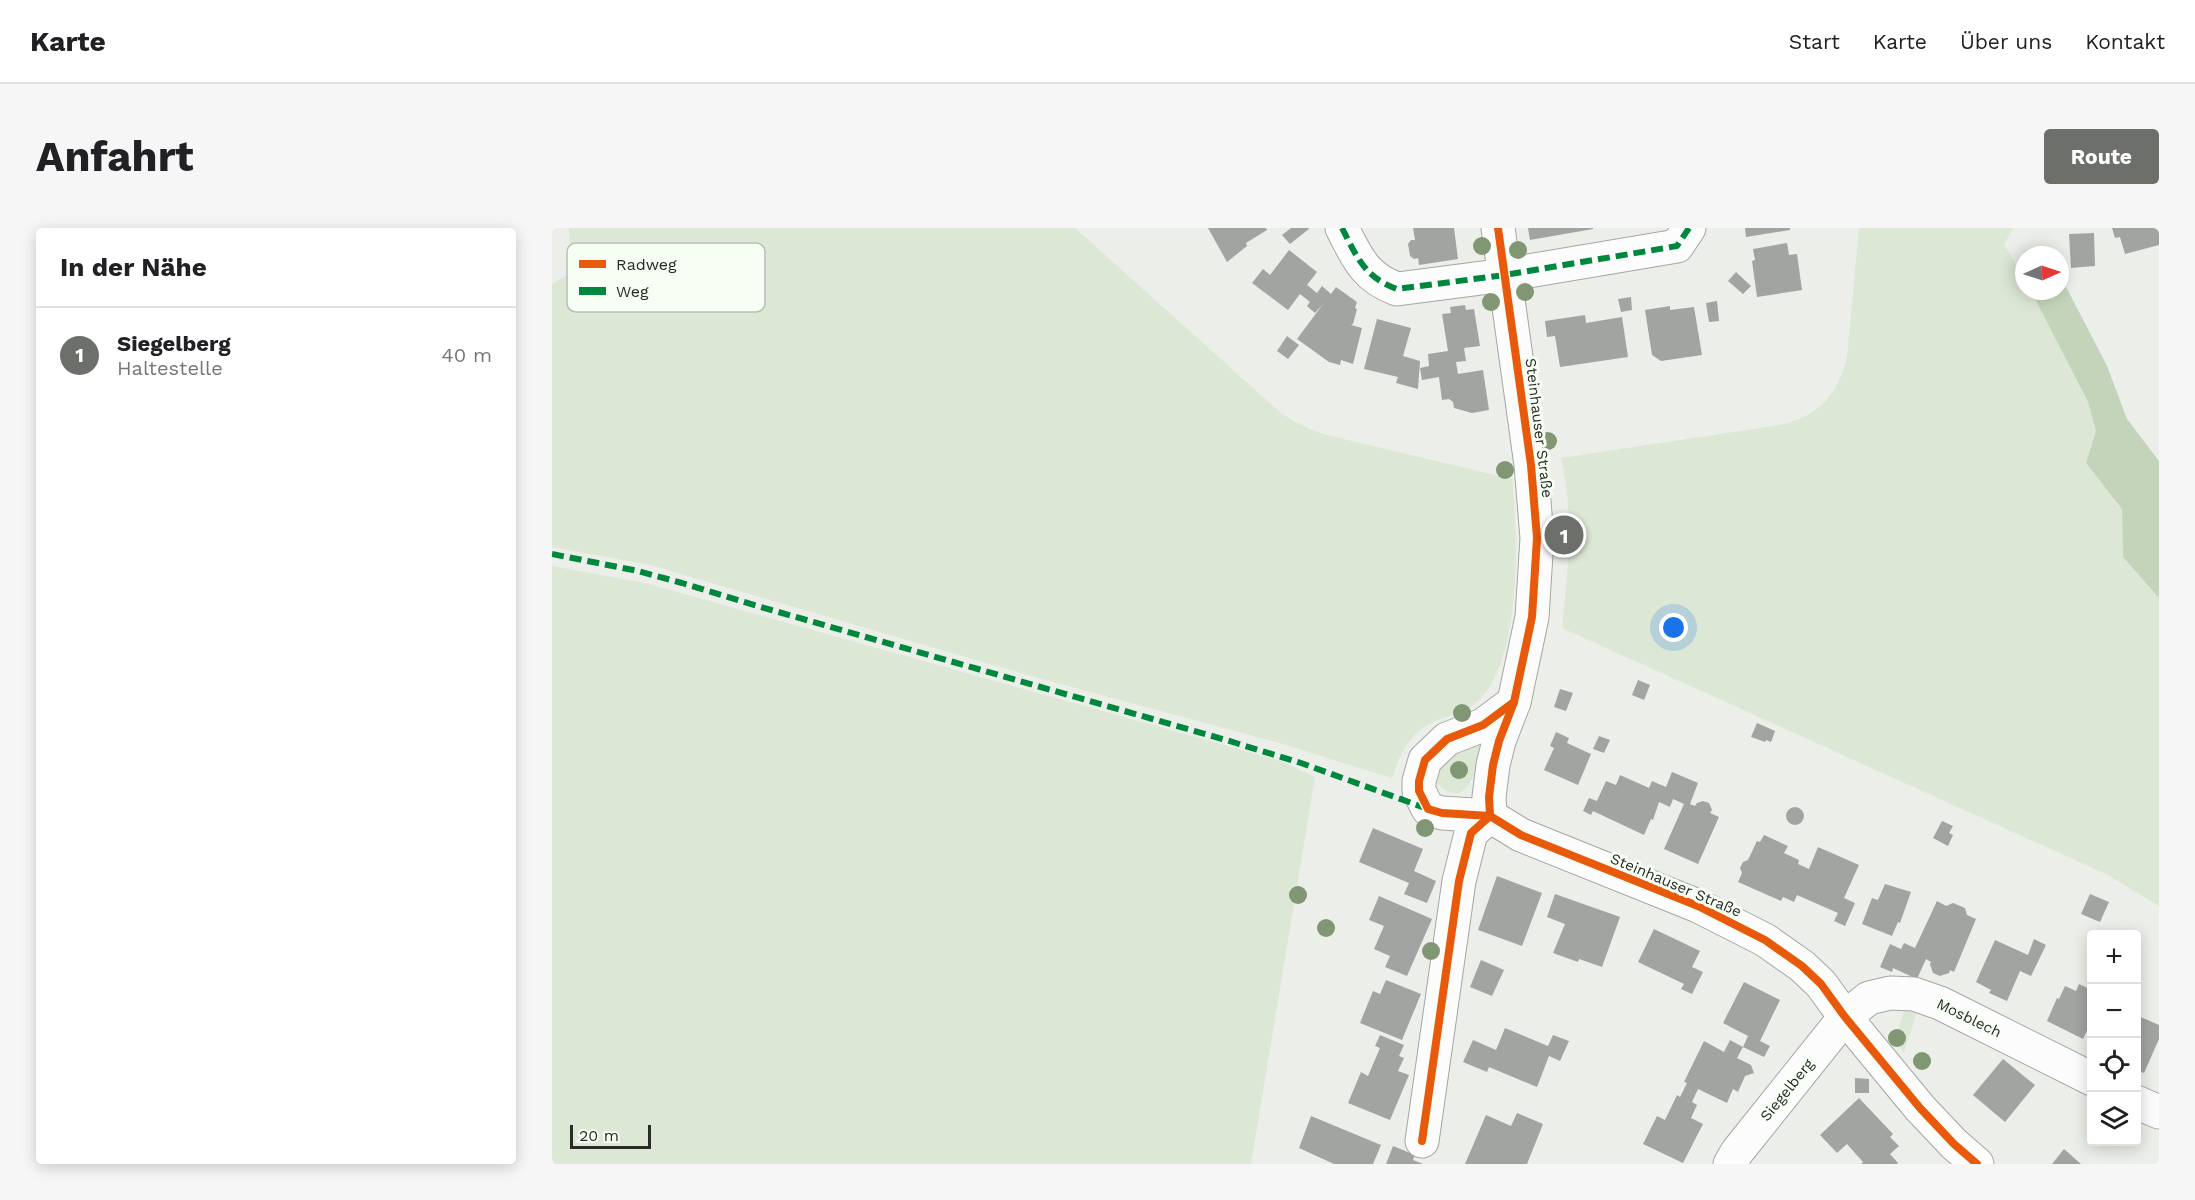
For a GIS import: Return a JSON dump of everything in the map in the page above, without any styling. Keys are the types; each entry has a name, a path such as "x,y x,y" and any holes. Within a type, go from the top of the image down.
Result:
{"street":[{"path":"1342,228 1364,268 1382,284 1397,289 1677,246 1689,228"},
{"name":"Steinhauser Straße","path":"1490,816 1492,765 1514,702 1532,617 1536,563 1536,516 1498,228"},
{"name":"Steinhauser Straße","path":"1514,702 1483,725 1447,739 1425,760 1419,781 1419,791 1428,809 1442,813 1490,816 1521,835 1698,906 1765,940 1802,966 1814,978 1920,1108 1954,1144 1977,1164"},
{"path":"1422,1141 1459,881 1471,833 1490,816"},
{"name":"Mosblech","path":"1845,1017 1869,998 1890,993 1914,994 1940,1003 2087,1077"},
{"name":"Siegelberg","path":"1730,1164 1737,1152 1845,1017"},
{"path":"2141,1103 2159,1112"}],"green space":[{"path":"569,228 1075,228 1281,413 1294,421 1327,435 1512,479 1515,533 1513,600 1509,633 1501,664 1489,688 1472,706 1429,724 1414,736 1403,751 1392,778 1276,742 1031,676 650,565 552,547 552,284 567,275 567,312 765,312 765,243 570,243"},
{"path":"1859,228 2013,228 2004,245 2015,263 2015,300 2036,300 2088,402 2096,431 2086,463 2122,509 2123,557 2159,598 2159,906 2108,875 1562,628 1568,565 1569,521 1561,458 1794,421 1816,410 1825,402 1838,382 1847,357"},
{"path":"2069,292 2107,366 2127,419 2159,461 2159,598 2123,557 2122,509 2086,463 2096,431 2088,402 2036,300 2069,300"},
{"path":"552,566 645,583 1281,761 1315,777 1251,1164 552,1164"},
{"path":"1480,742 1483,747 1477,766 1469,784 1463,791 1456,793 1447,791 1437,783 1442,767 1451,756 1457,751"},
{"path":"1906,1002 1919,1005 1904,1053 1896,1040"}],"building":[{"path":"1208,228 1266,228 1267,230 1246,243 1247,246 1227,262"},
{"path":"1291,228 1309,229 1290,244 1282,235"},
{"path":"1413,228 1454,228 1458,259 1419,265 1418,258 1414,259 1410,256 1408,244 1411,240 1415,240"},
{"path":"1528,228 1593,228 1593,229 1530,240"},
{"path":"1745,228 1790,228 1790,230 1746,237"},
{"path":"2112,228 2159,228 2159,245 2125,254 2120,237 2115,238"},
{"path":"2094,233 2095,266 2071,268 2069,234"},
{"path":"1787,243 1789,255 1797,254 1802,290 1757,297 1752,261 1755,260 1753,249"},
{"path":"1289,250 1317,272 1307,285 1317,293 1322,286 1331,294 1336,287 1357,302 1351,325 1362,328 1353,364 1341,360 1340,365 1329,362 1297,339 1323,304 1315,313 1307,306 1310,302 1300,294 1288,310 1252,283 1263,269 1270,275"},
{"path":"1736,272 1751,286 1743,294 1728,281"},
{"path":"1631,297 1632,310 1621,312 1618,299"},
{"path":"1717,301 1719,321 1709,322 1706,303"},
{"path":"1465,305 1466,310 1474,309 1480,346 1464,348 1466,361 1456,362 1458,374 1483,370 1489,410 1472,413 1454,408 1453,402 1449,399 1442,400 1439,377 1422,380 1420,368 1429,366 1428,354 1448,351 1442,314 1451,313 1450,307"},
{"path":"1670,306 1670,310 1694,307 1702,355 1661,361 1652,355 1645,310"},
{"path":"1585,315 1586,323 1622,317 1628,357 1560,367 1555,336 1547,337 1545,321"},
{"path":"1377,319 1411,328 1403,356 1420,361 1418,389 1396,383 1398,377 1364,369"},
{"path":"1287,336 1299,345 1288,359 1277,351"},
{"path":"1638,680 1650,685 1644,700 1632,695"},
{"path":"1560,689 1573,693 1566,711 1554,707"},
{"path":"1757,723 1775,731 1771,742 1751,737"},
{"path":"1556,732 1569,738 1567,743 1591,754 1578,785 1544,770 1554,748 1550,746"},
{"path":"1599,736 1610,740 1604,753 1593,749"},
{"path":"1672,772 1698,783 1690,804 1695,806 1703,801 1709,803 1712,810 1710,813 1719,817 1698,864 1664,849 1684,804 1673,799 1670,807 1659,802 1653,820 1651,819 1644,835 1593,811 1591,815 1583,811 1589,798 1597,801 1606,781 1616,785 1620,775 1649,788 1652,781 1666,787"},
{"path":"1795,807 1801,810 1804,816 1801,822 1795,825 1789,822 1786,816 1789,810"},
{"path":"1942,821 1953,826 1949,833 1953,835 1948,846 1933,838"},
{"path":"1373,828 1423,849 1414,871 1436,881 1427,903 1404,894 1409,883 1359,862"},
{"path":"1764,835 1788,846 1784,853 1799,860 1798,864 1809,869 1818,847 1859,865 1844,898 1855,903 1845,926 1834,921 1838,913 1797,895 1794,902 1783,897 1781,901 1738,882 1743,862 1748,860 1757,841 1760,842"},
{"path":"1497,876 1542,893 1522,946 1478,930"},
{"path":"1885,884 1911,892 1900,923 1898,922 1892,936 1862,924 1872,898 1878,900"},
{"path":"1555,894 1620,917 1602,967 1553,953 1565,924 1547,917"},
{"path":"2090,894 2109,902 2100,922 2081,914"},
{"path":"1379,896 1432,919 1407,976 1385,967 1390,956 1374,949 1384,926 1369,920"},
{"path":"1937,901 1946,906 1953,903 1965,908 1967,915 1976,919 1954,972 1950,970 1949,973 1940,976 1933,973 1931,962 1926,959 1917,979 1893,968 1892,972 1880,967 1890,944 1901,949 1904,943 1915,948"},
{"path":"1654,929 1700,951 1692,967 1703,972 1692,994 1681,989 1684,984 1638,962"},
{"path":"2034,939 2046,945 2031,976 2020,971 2007,1001 1989,993 1991,990 1976,982 1995,940 2028,955"},
{"path":"1481,960 1504,970 1492,996 1470,987"},
{"path":"1386,980 1421,994 1402,1040 1360,1023 1373,991 1380,994"},
{"path":"1744,982 1780,1000 1760,1041 1770,1046 1764,1057 1743,1047 1748,1036 1723,1023"},
{"path":"2079,984 2087,988 2087,1031 2083,1039 2047,1021 2065,986 2076,991"},
{"path":"2141,1017 2159,1025 2159,1039 2144,1073 2141,1072"},
{"path":"1505,1028 1548,1046 1553,1035 1569,1041 1560,1061 1549,1056 1537,1087 1489,1067 1487,1072 1463,1062 1473,1040 1496,1050"},
{"path":"1380,1035 1404,1045 1399,1056 1404,1058 1398,1071 1409,1075 1390,1120 1348,1103 1361,1072 1368,1076 1380,1048 1375,1046"},
{"path":"1730,1040 1743,1047 1737,1058 1751,1065 1754,1073 1745,1076 1738,1092 1733,1089 1727,1103 1698,1089 1692,1102 1697,1105 1691,1118 1703,1124 1683,1163 1643,1144 1657,1116 1665,1120 1677,1095 1680,1097 1687,1083 1684,1082 1704,1041 1724,1052"},
{"path":"2003,1059 2035,1085 2005,1122 1973,1095"},
{"path":"1855,1078 1869,1079 1869,1093 1855,1093"},
{"path":"1859,1098 1893,1134 1890,1137 1899,1146 1890,1154 1897,1164 1861,1164 1863,1162 1847,1144 1837,1153 1820,1135"},
{"path":"1517,1113 1543,1124 1527,1164 1465,1164 1486,1115 1511,1126"},
{"path":"1311,1116 1381,1145 1373,1164 1334,1164 1299,1148"},
{"path":"1393,1146 1415,1155 1413,1160 1423,1164 1386,1164"},
{"path":"2064,1149 2081,1164 2052,1164"}],"marked path":[{"path":"1342,228 1357,257 1369,272 1397,289 1505,275 1677,246 1689,228"},
{"path":"552,554 638,571 682,583 1226,740 1301,763 1428,809"}],"cycle path":[{"path":"1490,816 1489,797 1493,765 1499,741 1514,702 1532,617 1537,538 1531,465 1498,228"},
{"path":"1514,702 1483,725 1447,739 1425,760 1419,781 1419,791 1428,809 1442,813 1490,816 1521,835 1698,906 1765,940 1802,966 1821,984 1845,1017 1920,1108 1954,1144 1977,1164"},
{"path":"1422,1141 1459,881 1471,833 1490,816"}],"place":[{"name":"Siegelberg","path":"1564,535"}]}
